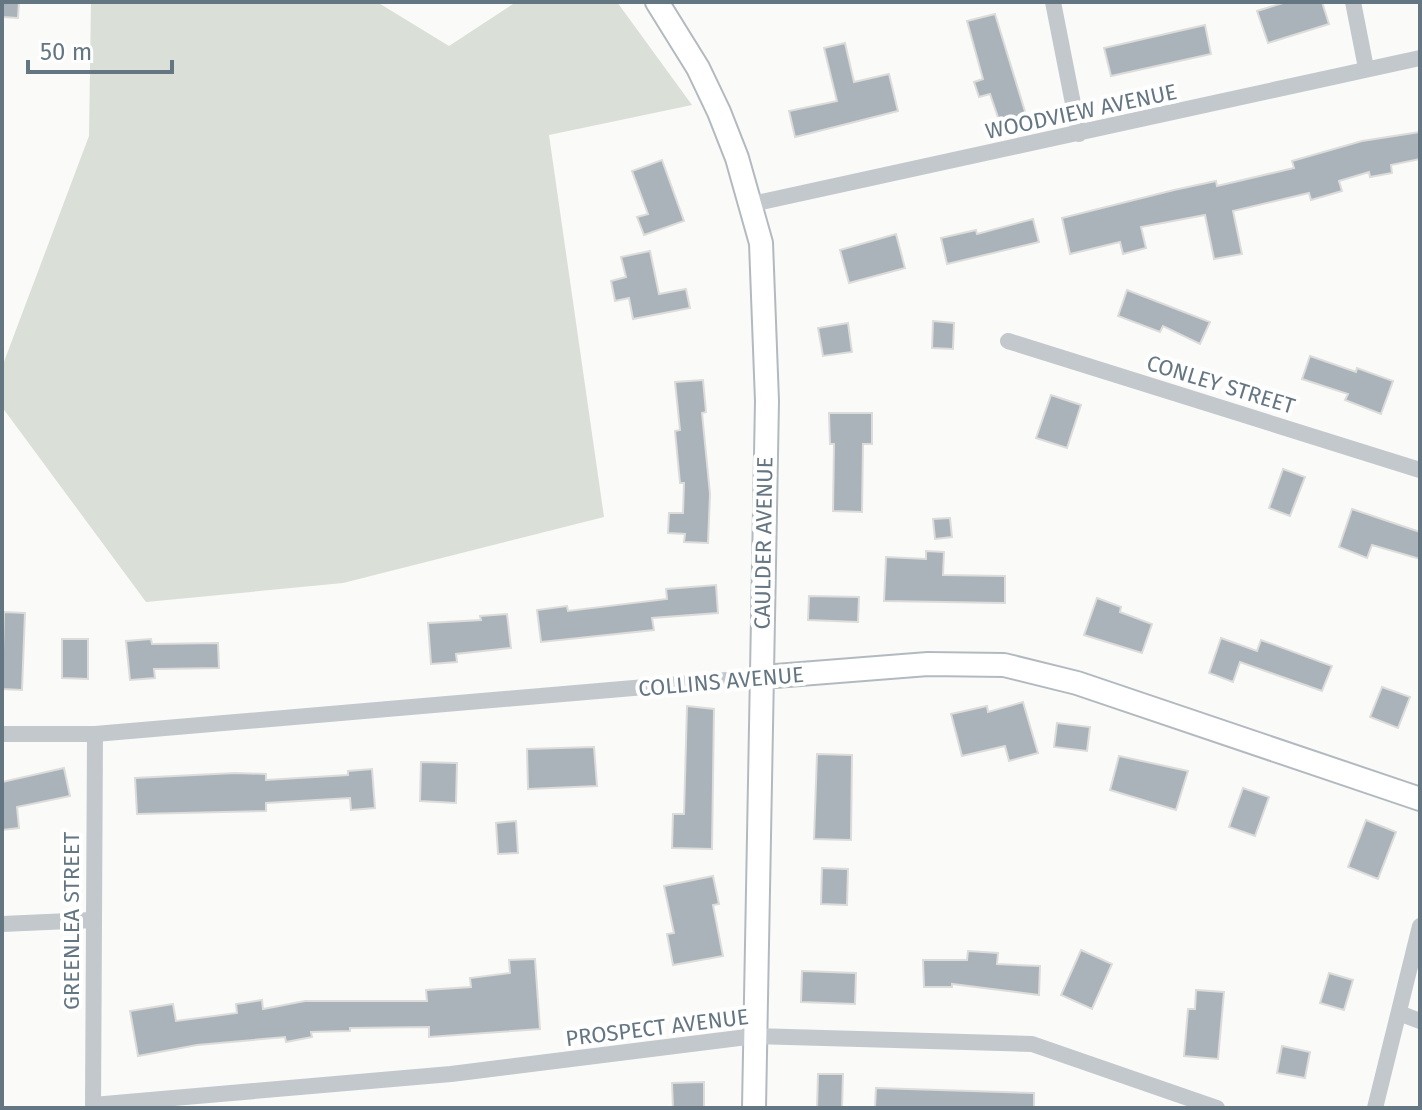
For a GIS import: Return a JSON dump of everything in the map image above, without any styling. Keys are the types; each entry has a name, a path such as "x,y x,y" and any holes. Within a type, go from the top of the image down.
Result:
{"street":[{"name":"CAULDER AVENUE","path":"657,2 698,68 719,112 752,204 761,243 766,322 754,1108"},
{"path":"1053,2 1079,134"},
{"path":"1353,2 1366,68"},
{"name":"WOODVIEW AVENUE","path":"752,204 1420,58"},
{"name":"CONLEY STREET","path":"1008,341 1420,470"},
{"name":"COLLINS AVENUE","path":"2,734 95,734 928,664 1016,668 1077,683 1420,799"},
{"name":"GREENLEA STREET","path":"93,1107 95,734"},
{"path":"2,924 92,920"},
{"path":"1375,1108 1420,926"},
{"path":"1399,1013 1420,1021"},
{"name":"PROSPECT AVENUE","path":"93,1107 451,1074 755,1036 1032,1044 1217,1108"}],"shaded area":[{"path":"91,2 377,2 449,46 516,2 617,2 692,105 549,135 604,517 343,583 146,602 2,407 2,367 89,136"}],"building":[{"path":"2,2 19,2 18,18 2,17"},
{"path":"1286,2 1322,2 1329,24 1268,43 1257,11"},
{"path":"995,14 1027,118 1001,126 990,94 979,97 974,82 983,79 967,21"},
{"path":"1205,25 1211,54 1111,76 1104,48"},
{"path":"845,43 854,82 889,74 898,111 795,137 789,111 837,101 824,48"},
{"path":"1420,132 1420,159 1391,165 1392,173 1370,177 1369,172 1339,181 1342,191 1311,200 1309,193 1233,211 1242,254 1214,259 1205,215 1141,227 1146,248 1123,254 1120,242 1070,254 1062,218 1174,190 1216,181 1217,186 1294,168 1292,161 1362,141"},
{"path":"662,160 684,221 644,235 637,217 648,214 632,171"},
{"path":"1033,219 1039,242 947,264 941,238 976,230 977,234"},
{"path":"896,234 905,268 849,283 840,250"},
{"path":"650,251 659,294 686,289 690,308 633,319 629,298 615,301 611,281 626,277 621,257"},
{"path":"1127,290 1210,322 1200,344 1163,326 1160,332 1118,316"},
{"path":"933,321 954,323 953,349 932,348"},
{"path":"848,323 852,352 823,356 818,328"},
{"path":"1310,356 1393,381 1381,414 1345,400 1348,394 1302,379"},
{"path":"703,380 706,412 702,413 710,494 708,543 684,542 685,534 668,533 669,513 683,513 684,483 680,483 675,431 680,430 675,382"},
{"path":"1051,395 1081,405 1067,448 1036,438"},
{"path":"829,413 872,413 872,444 863,444 862,512 833,511 834,444 830,444"},
{"path":"1283,469 1305,477 1290,516 1269,508"},
{"path":"1352,509 1420,532 1420,559 1372,545 1367,558 1339,547"},
{"path":"950,518 952,537 935,539 933,519"},
{"path":"926,551 944,552 943,575 1005,576 1005,603 884,601 886,557 926,559"},
{"path":"716,585 718,613 652,618 654,630 541,642 537,610 567,606 568,611 667,599 666,589"},
{"path":"809,596 859,597 858,622 808,620"},
{"path":"1097,598 1121,607 1120,612 1152,624 1142,653 1084,635"},
{"path":"4,612 25,613 22,690 2,689"},
{"path":"507,614 511,648 456,654 457,662 431,664 428,623 481,620 480,616"},
{"path":"1221,638 1257,651 1261,640 1332,666 1322,691 1240,662 1233,682 1209,673"},
{"path":"62,639 88,639 88,679 62,678"},
{"path":"151,639 152,644 218,643 219,668 154,669 155,678 130,680 126,641"},
{"path":"1382,687 1410,697 1398,728 1370,717"},
{"path":"1023,702 1038,753 1009,761 1005,746 962,756 951,714 987,706 988,712"},
{"path":"687,706 714,709 712,849 672,848 673,814 684,814"},
{"path":"1057,723 1090,727 1087,751 1054,747"},
{"path":"594,747 597,786 528,789 527,749"},
{"path":"817,754 852,755 851,840 814,839"},
{"path":"1119,756 1188,771 1176,810 1110,790"},
{"path":"421,762 457,763 456,803 420,801"},
{"path":"64,768 70,796 17,807 19,828 2,830 2,782"},
{"path":"372,769 375,808 351,810 350,798 266,803 266,811 137,814 135,778 235,773 266,774 266,780 348,775 348,771"},
{"path":"1243,788 1269,797 1255,836 1229,827"},
{"path":"1366,820 1396,832 1378,879 1348,867"},
{"path":"516,821 518,853 498,854 496,823"},
{"path":"822,868 848,869 847,905 821,904"},
{"path":"713,876 719,904 713,905 723,956 673,965 667,934 674,933 664,886"},
{"path":"1081,950 1112,964 1092,1009 1061,995"},
{"path":"968,951 998,953 997,964 1040,966 1039,995 952,984 952,987 924,987 923,960 967,960"},
{"path":"535,959 540,1029 429,1037 429,1027 350,1028 350,1031 311,1032 312,1037 286,1042 285,1037 197,1045 138,1056 130,1011 173,1004 176,1021 237,1013 236,1004 262,1000 263,1009 305,1001 427,1001 426,990 471,987 470,978 510,973 509,960"},
{"path":"802,971 856,973 855,1004 801,1002"},
{"path":"1329,973 1353,980 1344,1010 1320,1003"},
{"path":"1196,990 1224,992 1218,1059 1184,1056 1188,1009 1195,1009"},
{"path":"1282,1046 1310,1052 1305,1078 1277,1073"},
{"path":"818,1074 843,1074 842,1108 817,1108"},
{"path":"704,1082 704,1108 673,1108 672,1083"},
{"path":"876,1088 1034,1093 1034,1108 875,1108"}]}
